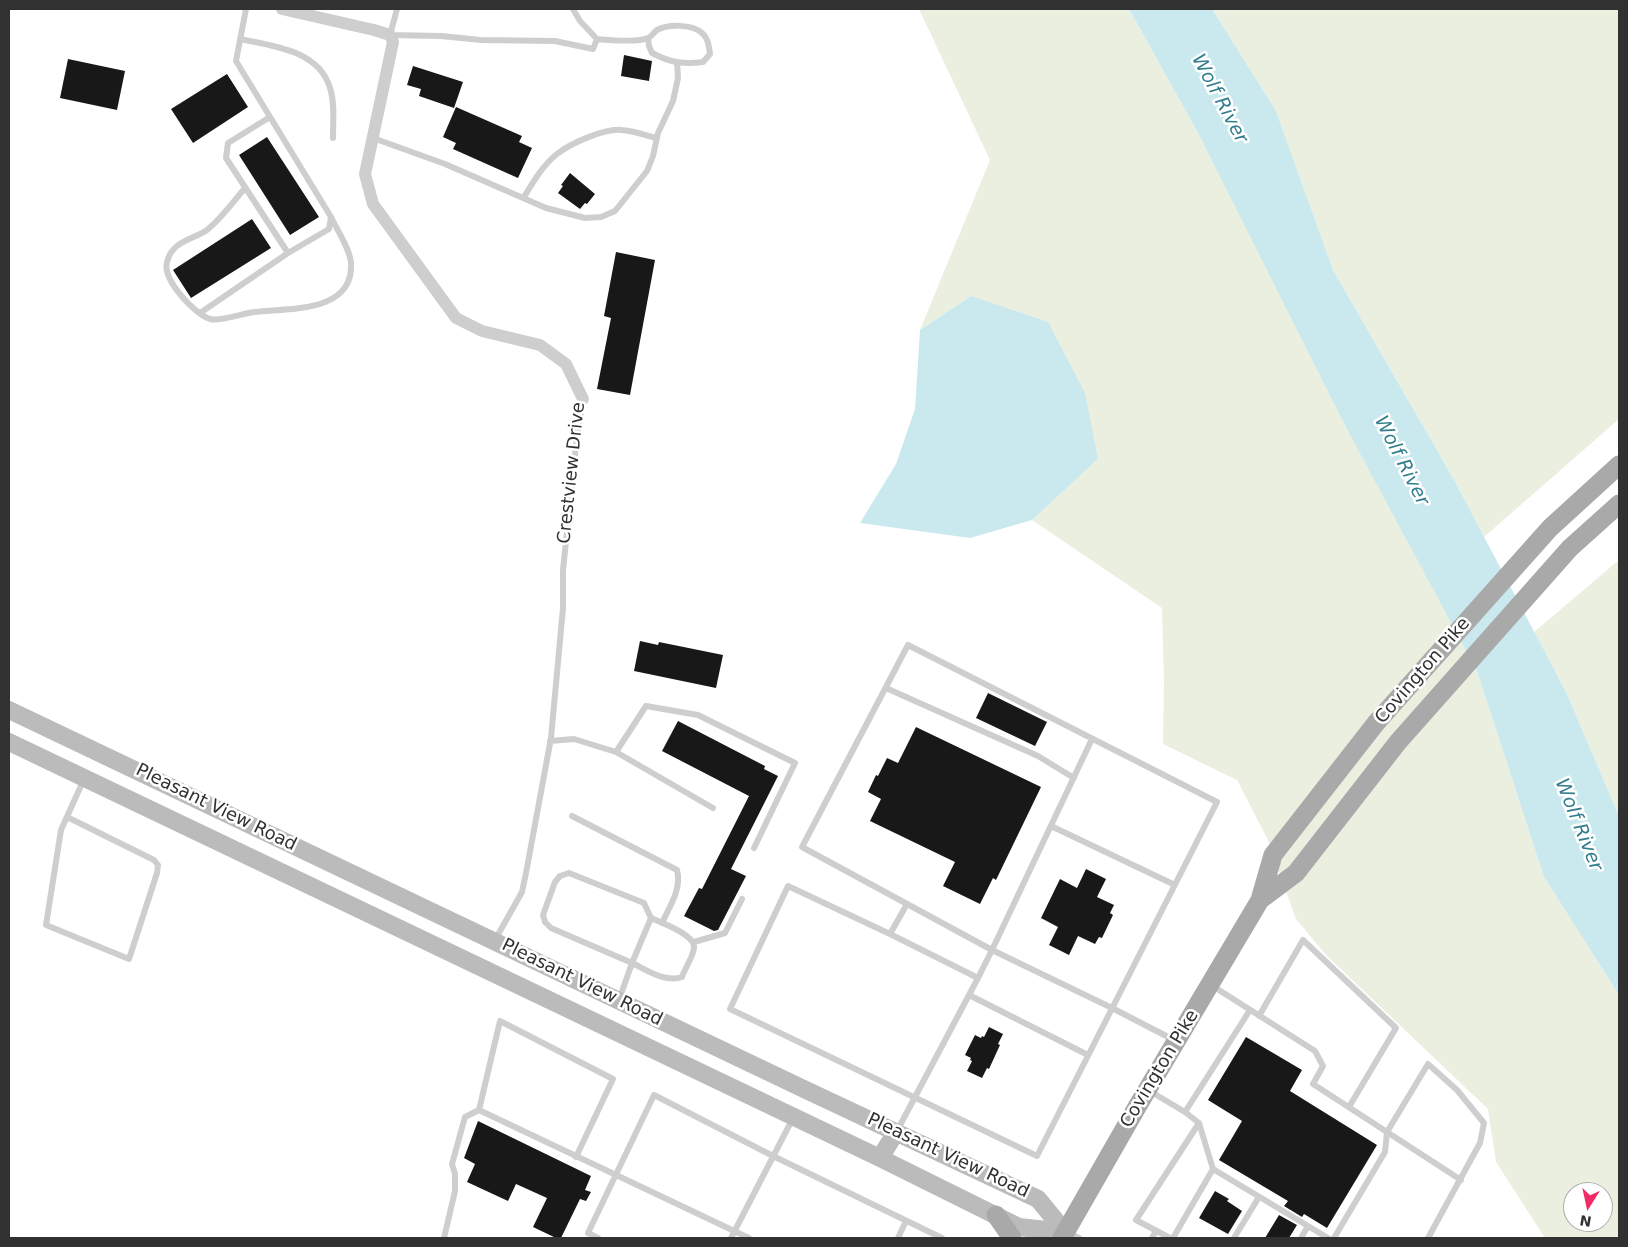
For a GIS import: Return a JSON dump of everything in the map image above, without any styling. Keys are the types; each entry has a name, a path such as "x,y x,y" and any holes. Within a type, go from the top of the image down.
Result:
{"main road":[{"name":"Covington Pike","path":"1069,1236 1148,1090 1260,900 1273,856 1376,723 1550,528 1619,465"},
{"name":"Covington Pike","path":"1260,900 1296,874 1398,742 1570,548 1619,504"},
{"name":"Pleasant View Road","path":"9,710 1038,1199 1069,1236"},
{"name":"Pleasant View Road","path":"9,742 880,1158 1020,1228 1069,1236"},
{"path":"347,903 361,878"},
{"path":"880,1158 896,1132"},
{"path":"996,1216 1012,1238"}],"street":[{"path":"282,9 390,35"},
{"name":"Crestview Drive","path":"390,35 393,42 365,174 373,204 456,318 482,331 540,345 566,364 583,400"}],"lane":[{"path":"245,188 222,216 206,231 173,250 167,261 166,270 171,281 184,298 200,313 210,319 219,320 254,312 293,310 317,305 336,297 348,281 351,262 344,242 331,217 236,61 246,9"},
{"path":"397,9 390,35 441,36 481,40 555,41 593,49 598,39"},
{"path":"573,9 580,21 598,39 626,40 648,38 657,30 669,27 686,27 701,32 708,42 710,54 703,62 688,64 668,61 652,54 648,38"},
{"path":"240,39 288,49 300,54 323,72 330,87 334,138"},
{"path":"373,138 445,164 546,208 585,218 601,218 615,211 647,171 656,138 673,101 678,78 677,62"},
{"path":"270,116 228,144 226,158 288,253"},
{"path":"524,197 547,164 557,154 594,135 608,130 620,130 656,138"},
{"path":"200,313 288,253 329,229 331,217"},
{"name":"Crestview Drive","path":"494,941 522,892 550,741 563,608 563,570 577,436 583,400"},
{"path":"978,978 788,886 730,1009 1037,1156 1088,1054 1112,1008 1175,885 1217,802 908,645 802,847 992,950 1112,1008 1177,1042"},
{"path":"886,688 1038,756 1074,778"},
{"path":"616,752 646,706 698,715 795,763 754,848"},
{"path":"550,741 574,739 616,752 713,808"},
{"path":"896,1132 992,950 1092,739"},
{"path":"67,817 154,860 158,865 129,959 46,925 61,830 67,817 85,778"},
{"path":"572,816 677,870 679,886 662,923"},
{"path":"1051,826 1175,885"},
{"path":"569,873 644,903 651,918 662,923 689,937 694,942 694,949 682,977 668,979 550,928 545,922 543,915 555,882 560,876 569,873"},
{"path":"694,942 725,933 742,899"},
{"path":"890,934 907,904"},
{"path":"619,1001 632,963 651,918"},
{"path":"1258,1016 1302,940 1396,1028 1349,1107"},
{"path":"1210,985 1315,1052 1323,1066 1313,1084 1461,1180"},
{"path":"968,995 1088,1054"},
{"path":"1185,1112 1250,1010"},
{"path":"444,1238 455,1191 455,1174 452,1164 466,1117 479,1110 500,1021 613,1079 576,1156"},
{"path":"1334,1238 1385,1152 1387,1132 1428,1064 1457,1090 1484,1123 1480,1143 1428,1238"},
{"path":"1148,1090 1199,1122 1213,1170 1328,1238"},
{"path":"598,1238 588,1234 654,1095 773,1156 942,1238"},
{"path":"479,1110 749,1238"},
{"path":"732,1238 794,1117"},
{"path":"1199,1122 1136,1220 1172,1238 1213,1170"},
{"path":"1234,1238 1259,1197"},
{"path":"898,1238 906,1221"},
{"path":"1301,1238 1308,1226"},
{"path":"1152,1238 1156,1231"}],"green space":[{"path":"919,9 1129,9 1199,135 1477,671 1544,877 1619,995 1619,1238 1545,1238 1496,1162 1488,1109 1326,955 1296,919 1267,838 1237,780 1163,744 1162,608 1032,520 1098,459 971,296 920,330 990,160"},
{"path":"1212,9 1619,9 1619,419 1484,537 1453,478 1333,270 1276,111"},
{"path":"1619,560 1619,816 1566,692 1534,632"}],"water":[{"name":"Wolf River","path":"1129,9 1212,9 1276,111 1333,270 1453,478 1566,692 1619,816 1619,995 1544,877 1477,671 1347,429 1199,135"},
{"path":"971,296 1048,322 1085,393 1098,459 1032,520 970,538 860,523 896,464 915,409 920,330"}],"building":[{"path":"624,55 652,61 649,81 621,76"},
{"path":"68,59 125,71 117,110 60,98"},
{"path":"413,66 463,82 454,108 419,96 421,89 407,85"},
{"path":"227,74 248,107 193,143 171,109"},
{"path":"456,107 522,136 519,142 532,148 518,178 453,149 456,143 443,137"},
{"path":"267,137 319,217 290,235 239,155"},
{"path":"570,173 595,194 580,209 558,193 563,186 561,185"},
{"path":"252,219 271,248 191,298 173,270"},
{"path":"616,252 655,260 630,395 597,389 611,318 604,316"},
{"path":"640,641 658,645 659,642 723,655 716,688 634,671"},
{"path":"988,693 1047,722 1035,746 976,718"},
{"path":"678,721 765,766 764,769 778,776 731,869 746,876 718,930 714,931 684,916 699,888 702,889 749,796 662,751"},
{"path":"916,727 1041,787 996,880 993,878 980,904 943,886 955,862 870,821 881,799 868,792 876,775 878,776 887,758 898,763"},
{"path":"1086,869 1106,879 1097,897 1114,905 1110,913 1113,915 1102,938 1099,937 1095,944 1078,936 1069,955 1049,945 1058,927 1041,918 1060,879 1077,888"},
{"path":"989,1027 1003,1034 989,1069 987,1068 982,1078 967,1071 972,1061 970,1060 971,1058 965,1055 975,1035 981,1038 982,1036 984,1037"},
{"path":"1246,1037 1302,1070 1290,1091 1377,1145 1327,1228 1304,1214 1302,1217 1284,1206 1288,1201 1219,1160 1242,1121 1208,1100"},
{"path":"478,1121 591,1176 585,1190 591,1192 586,1201 580,1199 561,1238 556,1238 533,1227 547,1198 516,1184 508,1201 467,1182 475,1164 464,1158"},
{"path":"1215,1191 1229,1199 1227,1201 1242,1211 1228,1234 1199,1218"},
{"path":"1279,1215 1297,1225 1289,1238 1265,1238"}]}
